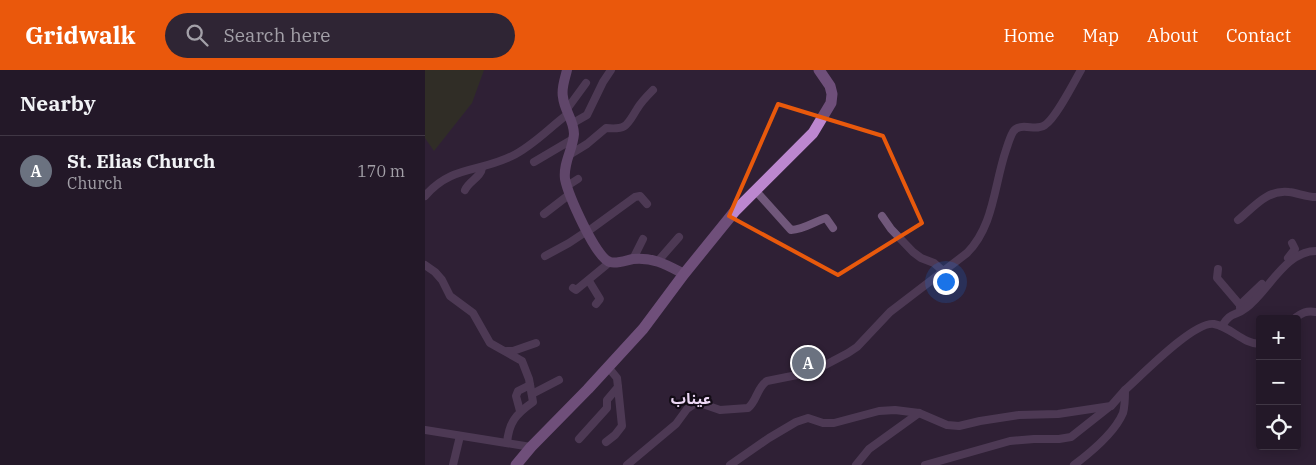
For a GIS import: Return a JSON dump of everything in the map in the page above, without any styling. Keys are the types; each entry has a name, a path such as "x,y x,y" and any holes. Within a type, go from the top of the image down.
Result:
{"main road":[{"path":"516,465 643,329 730,217 813,133 831,103 832,94 819,70"}],"street":[{"path":"567,70 562,89 573,139 565,174 569,190 587,231 601,257 610,262"},
{"path":"569,115 587,115 611,70"},
{"path":"627,465 676,424 687,409 697,402 721,410 748,408 767,381 812,372 848,354 886,316 973,247 985,228 998,177 1013,132 1021,126 1040,127 1047,124 1066,98 1081,70"},
{"path":"425,196 436,184 447,177 459,172 482,168 515,155 569,115 585,83"},
{"path":"569,156 606,128 616,129 625,127 653,90"},
{"path":"534,162 573,139"},
{"path":"465,190 481,173 482,168"},
{"path":"543,214 578,179"},
{"path":"755,190 791,230 805,228 826,218 833,228"},
{"path":"1238,220 1267,196 1276,192 1316,197"},
{"path":"545,256 569,243 637,196 640,196 647,204"},
{"path":"882,216 891,229 913,252 921,258 934,263 943,271"},
{"path":"658,261 679,237"},
{"path":"633,259 643,239"},
{"path":"1222,326 1227,317 1239,308 1293,254 1295,249 1292,243"},
{"path":"1218,269 1217,278 1220,283 1239,308 1245,309 1292,260 1304,253 1316,251"},
{"path":"573,288 576,290 589,281 610,262 633,259 643,258 658,261 684,274"},
{"path":"425,265 442,280 450,296 473,313 490,343 522,361 527,370 533,402 520,411 508,432 507,443"},
{"path":"589,281 600,299 596,304"},
{"path":"1299,315 1307,311 1316,312"},
{"path":"925,465 1010,441 1071,437 1111,406 1125,390 1187,334 1207,324 1222,326 1256,344"},
{"path":"505,352 536,343"},
{"path":"606,442 622,426 619,386 617,378 608,368"},
{"path":"532,394 559,380"},
{"path":"520,411 516,396 519,391 530,385"},
{"path":"579,439 607,408 607,400 619,386"},
{"path":"1074,465 1099,443 1119,420 1123,412 1125,390"},
{"path":"730,465 769,438 808,418 823,423 834,423 885,410 907,411 947,426 959,426 1019,415 1058,414 1111,406"},
{"path":"856,465 869,449 919,414"},
{"path":"425,430 531,447"},
{"path":"453,465 460,436"}],"highlighted area":[{"path":"778,104 883,136 922,223 838,275 729,216"}],"green space":[{"path":"425,70 484,70 472,103 434,151 425,138"}],"place":[{"name":"St. Elias Church","path":"808,363"}],"district":[{"name":"عيناب","path":"691,399"}]}
